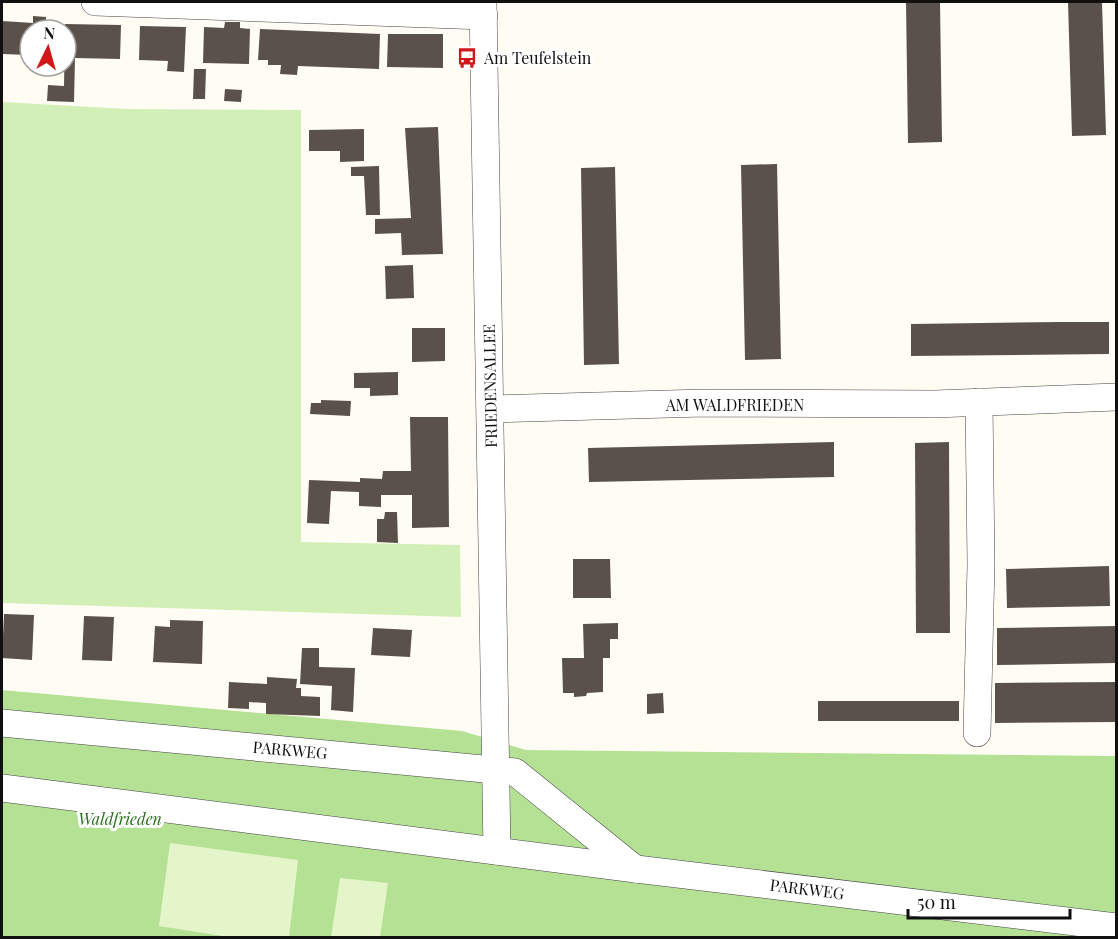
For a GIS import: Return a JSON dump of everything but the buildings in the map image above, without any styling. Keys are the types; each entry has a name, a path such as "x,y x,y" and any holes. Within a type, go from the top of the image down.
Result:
{"street":[{"path":"95,2 484,9"},
{"name":"FRIEDENSALLEE","path":"484,9 497,770"},
{"name":"AM WALDFRIEDEN","path":"491,409 704,403 979,402 1116,397"},
{"path":"977,733 981,564 979,402"},
{"name":"PARKWEG","path":"2,723 516,772 636,869"},
{"path":"497,770 497,851"},
{"name":"PARKWEG","path":"2,788 636,869 1116,927"}],"green space":[{"path":"2,102 127,109 301,110 301,542 460,545 461,617 2,603"},
{"name":"Waldfrieden","path":"2,690 462,731 526,750 1116,756 1116,937 2,937"},
{"path":"170,843 298,860 289,937 229,937 159,926"},
{"path":"340,878 388,883 380,937 331,937"}],"place":[{"name":"Am Teufelstein","path":"467,58"}]}
